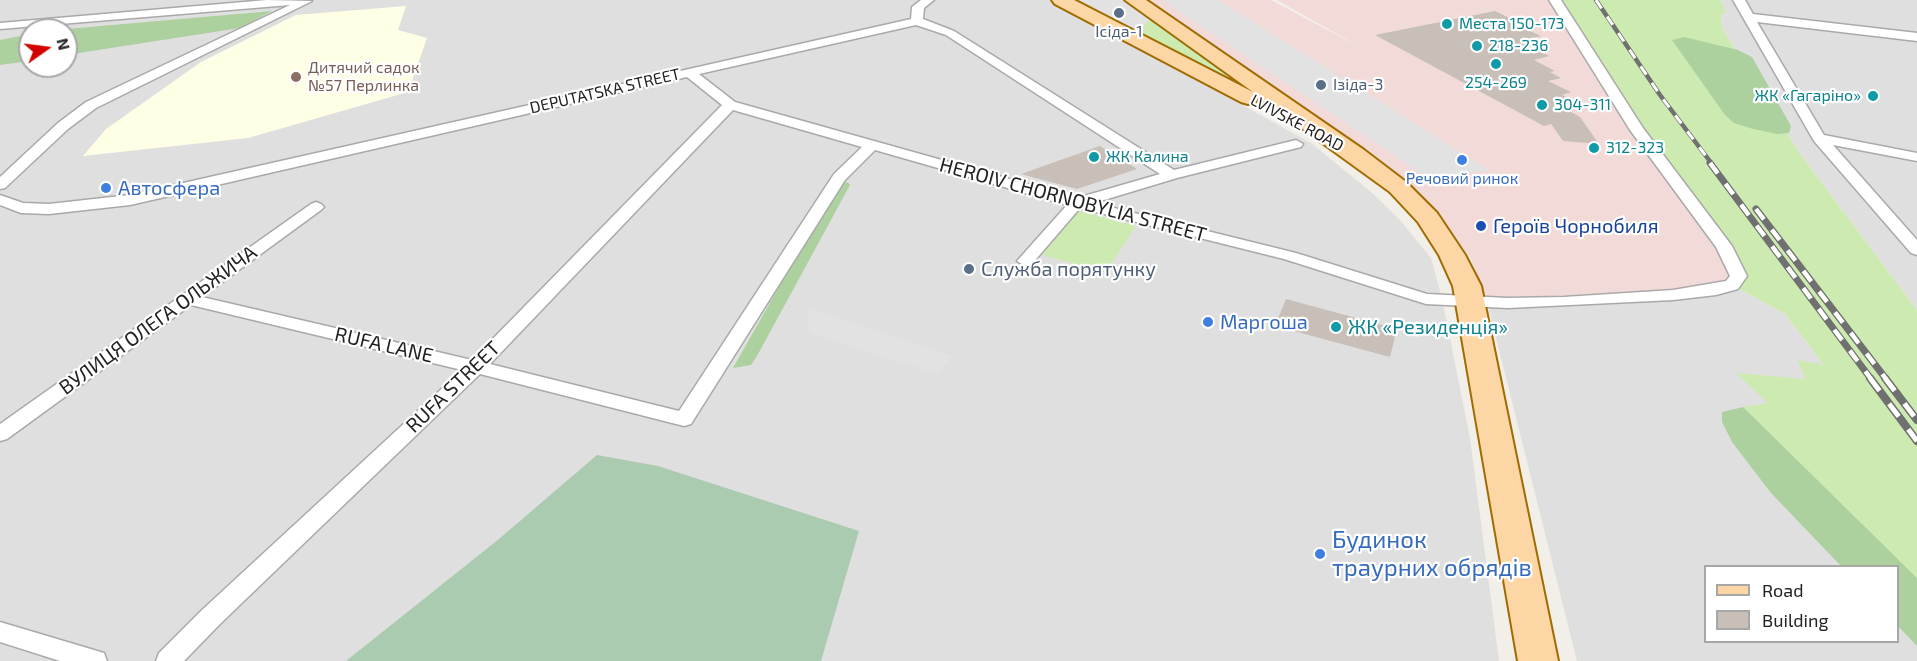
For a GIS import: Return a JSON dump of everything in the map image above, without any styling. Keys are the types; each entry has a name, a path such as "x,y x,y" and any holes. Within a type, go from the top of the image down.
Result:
{"main road":[{"name":"LVIVSKE ROAD","path":"1061,0 1356,155"},
{"name":"LVIVSKE ROAD","path":"1134,0 1356,155"},
{"path":"1122,32 1149,22 1151,13"},
{"path":"1356,155 1398,187 1428,218 1452,255 1467,286 1468,301 1538,661"}],"street":[{"path":"0,184 63,126 91,105 306,0"},
{"path":"0,26 312,0"},
{"path":"928,0 918,7 918,21 950,33 1172,175"},
{"name":"HEROIV CHORNOBYLIA STREET","path":"688,72 730,105 1077,203 1290,256 1426,299 1564,302 1673,295 1716,290 1732,285 1739,276 1725,246 1637,130 1555,0"},
{"path":"1738,0 1819,138 1917,250"},
{"path":"1748,17 1917,38"},
{"name":"DEPUTATSKA STREET","path":"0,200 21,208 49,209 130,200 918,21"},
{"name":"RUFA STREET","path":"168,661 211,617 476,367 730,105"},
{"path":"1819,138 1917,157"},
{"path":"1025,261 1077,203 1172,175 1296,144"},
{"name":"RUFA LANE","path":"189,299 684,419 839,177 872,146"},
{"name":"ВУЛИЦЯ ОЛЕГА ОЛЬЖИЧА","path":"0,434 316,207"},
{"path":"0,632 95,661"}],"shaded area":[{"path":"0,0 1053,0 1311,143 1370,191 1399,219 1431,258 1442,298 1470,438 1499,661 0,661"},
{"name":"Ісіда-1","path":"1061,0 1134,0 1151,18 1144,26 1125,28"},
{"name":"Речовий ринок","path":"1068,0 1271,0 1365,50 1277,0 1555,0 1739,276 1716,290 1487,302 1471,259 1440,217 1406,185 1332,134"},
{"name":"Ізіда-3","path":"1162,0 1218,0 1489,170 1429,179"},
{"path":"1720,0 1917,0 1917,310 1798,151 1722,28"},
{"name":"Дитячий садок №57 Перлинка","path":"406,6 398,30 427,38 408,92 248,138 83,156 106,129 201,62 296,15"},
{"path":"245,8 241,12 105,23 109,19"},
{"path":"1732,285 1785,314 1881,440 1858,518 1917,578 1917,661 1577,661 1487,302"},
{"path":"807,307 952,356 938,374 809,333"},
{"path":"597,455 658,466 859,531 821,661 346,661 499,539"}],"green space":[{"path":"1555,0 1720,0 1726,12 1721,15 1722,28 1798,151 1917,310 1917,578 1743,407 1768,403 1736,373 1806,379 1797,360 1824,365 1785,314 1732,285 1739,276 1637,130"},
{"path":"272,11 240,28 78,53 78,28"},
{"path":"1151,18 1356,155 1122,32 1144,26"},
{"path":"18,36 18,63 0,65 0,40"},
{"path":"1684,37 1738,50 1752,57 1791,126 1789,133 1777,134 1753,129 1734,123 1725,115 1672,40"},
{"path":"847,182 850,185 757,356 751,365 733,368 818,218 842,184"},
{"path":"1076,210 1136,226 1106,272 1042,255"},
{"path":"1743,407 1917,578 1917,646 1899,627 1899,565 1840,565 1771,493 1732,442 1722,422 1722,412"}],"building":[{"path":"1495,11 1534,30 1530,31 1541,36 1519,41 1549,56 1534,60 1555,71 1550,72 1561,78 1548,81 1571,92 1562,95 1574,101 1558,105 1580,117 1599,144 1563,141 1551,124 1544,126 1375,35"},
{"name":"ЖК Калина","path":"1100,146 1137,169 1077,189 1021,174"},
{"name":"ЖК «Резиденція»","path":"1286,299 1397,329 1390,357 1275,326"}],"railway":[{"path":"1596,0 1660,95 1712,164"},
{"path":"1710,163 1871,379"},
{"path":"1756,209 1886,379"},
{"path":"1870,378 1917,441"},
{"path":"1885,378 1917,420"}],"place":[{"name":"Ісіда-1","path":"1119,13"},
{"name":"Места 150-173","path":"1447,24"},
{"name":"218-236","path":"1477,46"},
{"name":"254-269","path":"1496,64"},
{"name":"Дитячий садок №57 Перлинка","path":"296,77"},
{"name":"Ізіда-3","path":"1321,85"},
{"name":"ЖК «Гагаріно»","path":"1873,96"},
{"name":"304-311","path":"1542,105"},
{"name":"312-323","path":"1594,148"},
{"name":"ЖК Калина","path":"1094,157"},
{"name":"Речовий ринок","path":"1462,160"},
{"name":"Автосфера","path":"106,188"},
{"name":"Героїв Чорнобиля","path":"1481,226"},
{"name":"Служба порятунку","path":"969,269"},
{"name":"Маргоша","path":"1208,322"},
{"name":"ЖК «Резиденція»","path":"1336,327"},
{"name":"Будинок траурних обрядів","path":"1320,554"}]}
